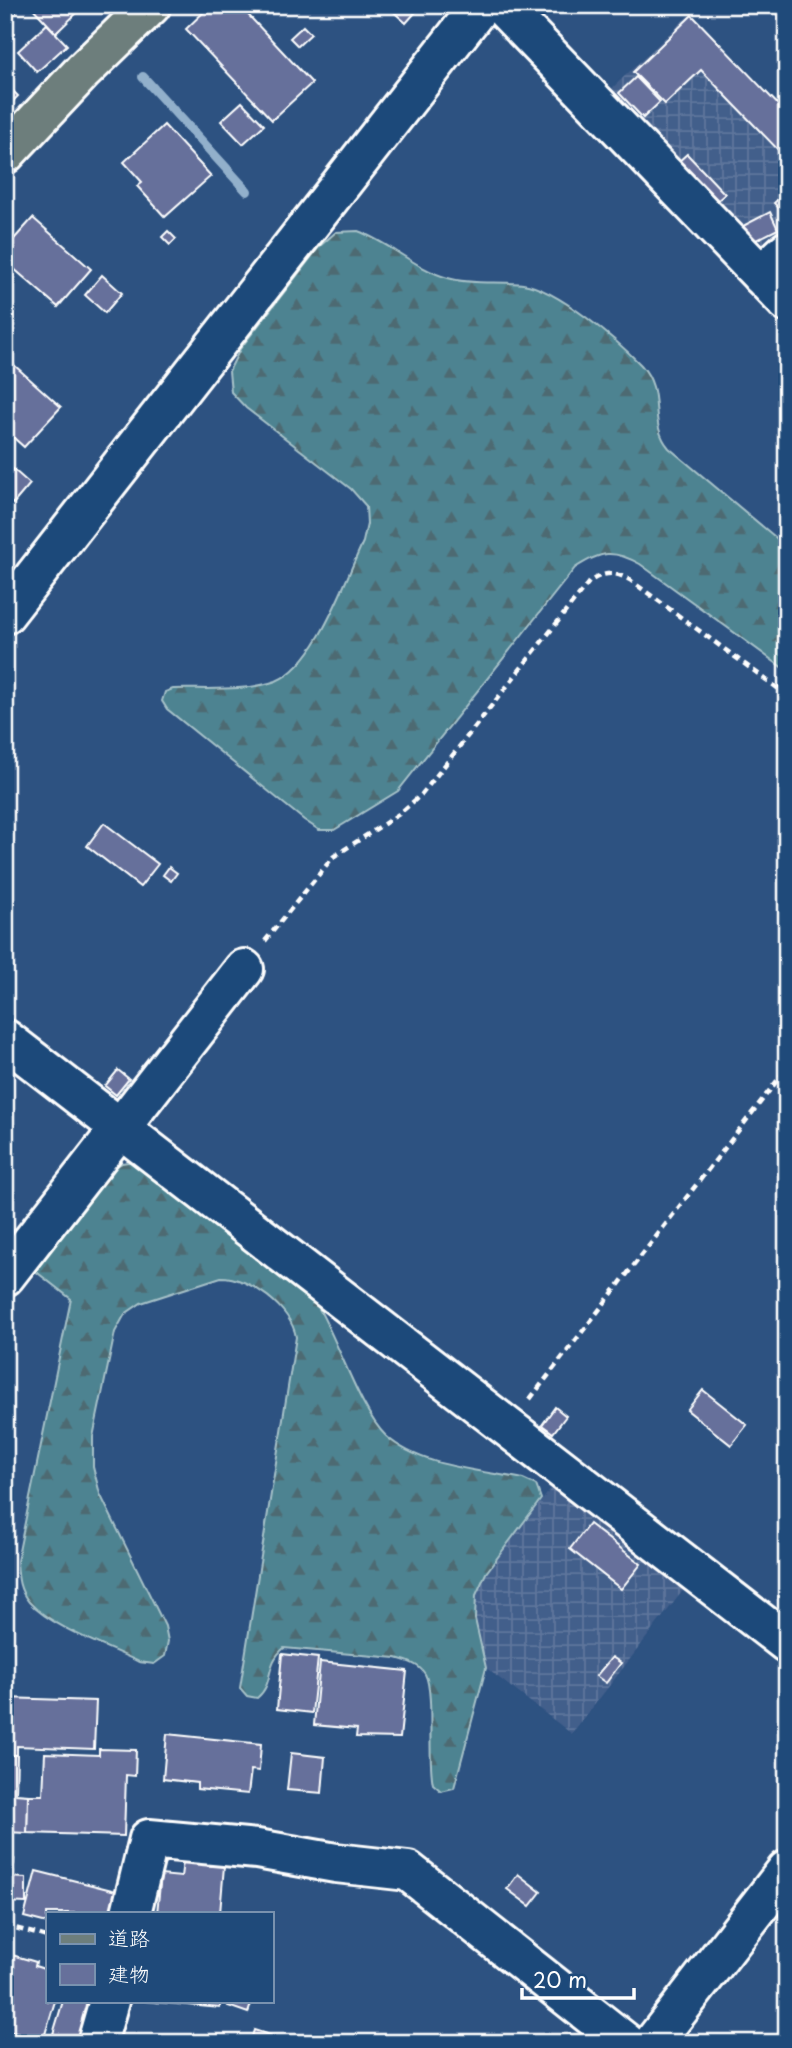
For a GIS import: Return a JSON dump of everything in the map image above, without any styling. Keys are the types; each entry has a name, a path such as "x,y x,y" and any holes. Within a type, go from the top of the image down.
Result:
{"main road":[{"path":"5,154 83,71 151,5"}],"street":[{"path":"5,614 481,5"},
{"path":"501,5 778,276"},
{"path":"5,1276 244,969"},
{"path":"5,1039 787,1643"},
{"path":"131,1912 149,1839 257,1849 336,1863 408,1871 626,2043"},
{"path":"653,2043 787,1870"},
{"path":"97,2043 109,2002"}],"path":[{"path":"244,969 333,858 399,814 422,794 589,582 602,574 617,573 630,580 787,695"},
{"path":"508,1427 787,1068"},
{"path":"12,1877 13,1858"},
{"path":"11,1902 8,1925 46,1937"}],"shaded area":[{"path":"691,13 787,112 787,228 760,254 606,94"},
{"path":"556,1482 688,1584 572,1734 486,1668 475,1619 476,1595 486,1573"}],"green space":[{"path":"358,231 425,269 448,278 523,284 552,295 602,330 641,365 653,386 659,428 669,448 787,547 787,671 640,564 614,554 600,555 575,568 398,791 334,830 319,830 304,820 167,709 162,701 165,692 173,689 251,687 276,681 291,672 317,640 363,542 367,524 366,506 351,489 246,408 231,392 229,371 240,349 320,246 336,232"},
{"path":"134,1161 313,1298 366,1409 386,1436 416,1455 433,1461 523,1479 536,1485 541,1499 486,1573 476,1595 475,1619 486,1668 454,1788 441,1791 433,1784 428,1683 425,1674 412,1663 396,1658 284,1648 274,1661 266,1686 257,1698 247,1696 240,1688 296,1337 293,1326 278,1305 244,1282 221,1277 141,1303 125,1314 115,1332 93,1437 93,1467 100,1494 165,1626 168,1641 165,1656 154,1664 139,1662 96,1643 51,1620 29,1602 23,1592 17,1561 71,1299 34,1270 114,1168"}],"building":[{"path":"5,5 23,5 5,22"},
{"path":"30,5 76,5 80,10 56,33"},
{"path":"211,5 239,5 312,83 272,120 186,29"},
{"path":"386,5 422,5 406,23"},
{"path":"692,15 787,114 787,159 701,70 665,104 633,72"},
{"path":"47,24 67,45 37,72 18,51"},
{"path":"303,26 311,34 298,46 290,38"},
{"path":"636,77 660,102 643,118 619,93"},
{"path":"5,83 18,96 9,105 5,101"},
{"path":"242,102 264,125 243,144 221,121"},
{"path":"164,125 211,176 165,217 137,186 142,182 124,162"},
{"path":"687,154 725,194 716,202 678,162"},
{"path":"787,191 787,217 774,203"},
{"path":"770,212 778,229 752,242 743,226"},
{"path":"33,218 91,269 58,307 5,261 5,249"},
{"path":"168,231 176,239 170,245 162,237"},
{"path":"102,275 122,293 105,313 85,295"},
{"path":"14,365 61,407 24,447 5,430 5,376"},
{"path":"5,462 30,484 13,504 5,497"},
{"path":"104,823 158,864 140,887 87,846"},
{"path":"169,867 177,873 171,881 163,875"},
{"path":"118,1070 129,1079 116,1095 105,1086"},
{"path":"703,1390 747,1425 731,1445 687,1410"},
{"path":"555,1407 566,1416 553,1433 542,1425"},
{"path":"589,1524 641,1564 621,1589 570,1549"},
{"path":"282,1654 318,1658 312,1713 277,1709"},
{"path":"612,1657 621,1663 606,1683 596,1676"},
{"path":"320,1662 407,1671 400,1738 356,1737 357,1729 314,1725"},
{"path":"5,1698 96,1701 94,1749 17,1746 17,1755 5,1755"},
{"path":"167,1734 261,1744 259,1771 251,1770 248,1794 197,1789 197,1783 163,1779"},
{"path":"99,1749 136,1750 135,1776 126,1775 124,1836 27,1833 28,1795 43,1795 45,1753 99,1755"},
{"path":"291,1753 325,1757 322,1793 287,1790"},
{"path":"5,1755 17,1755 16,1794 28,1795 27,1833 5,1832"},
{"path":"183,1861 224,1866 220,1912 157,1912 161,1875 181,1877"},
{"path":"36,1871 120,1892 115,1912 46,1912 46,1923 24,1917"},
{"path":"518,1874 541,1892 530,1906 507,1889"},
{"path":"5,1877 26,1878 26,1903 5,1902"},
{"path":"5,1953 36,1962 35,1966 46,1970 46,2002 55,2002 43,2041 5,2030"},
{"path":"63,2002 96,2002 81,2043 53,2034"},
{"path":"155,2002 220,2002 220,2008"},
{"path":"230,2002 252,2002 248,2013 228,2006"},
{"path":"254,2030 288,2041 250,2043"}],"waterway":[{"path":"143,77 247,191"}]}
